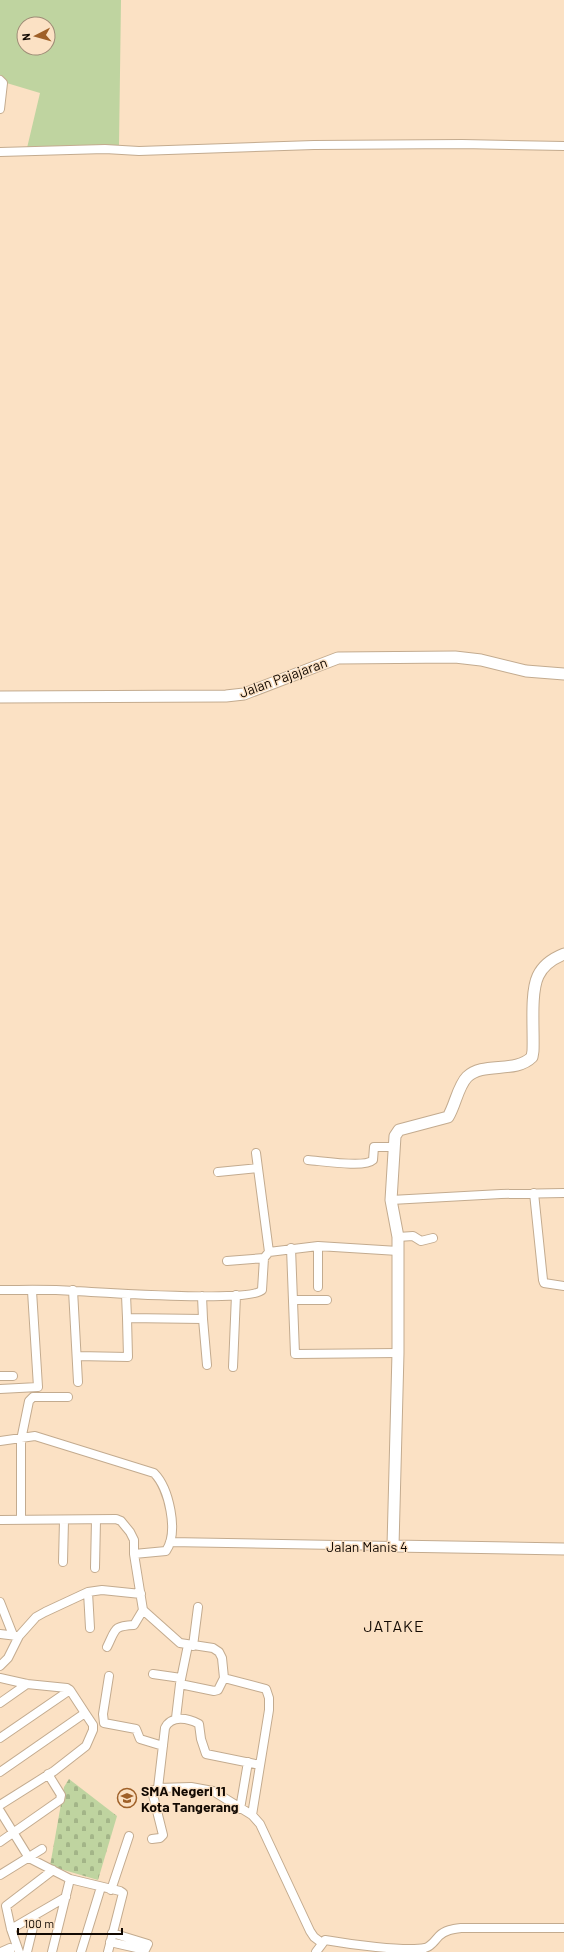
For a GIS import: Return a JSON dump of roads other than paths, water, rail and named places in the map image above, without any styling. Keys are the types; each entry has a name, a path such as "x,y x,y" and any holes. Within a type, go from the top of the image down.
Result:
{"street":[{"path":"0,80 3,83 0,109"},
{"path":"0,152 105,149 139,151 329,145 462,144 564,146"},
{"name":"Jalan Pajajaran","path":"0,697 226,696 244,694 334,658 455,657 481,660 526,671 564,674"},
{"path":"393,1546 398,1353 398,1236 391,1200 395,1136 399,1130 448,1117 467,1077 481,1070 522,1063 532,1057 534,1051 534,998 538,976 548,963 564,954"},
{"path":"308,1160 340,1162 351,1165 370,1163 373,1160 374,1147 394,1147"},
{"path":"0,1290 73,1290 126,1295 202,1296 257,1293 262,1290 266,1255 256,1153"},
{"path":"218,1172 258,1168"},
{"path":"391,1200 534,1193 564,1193"},
{"path":"534,1193 543,1280 544,1283 564,1286"},
{"path":"398,1236 413,1236 421,1241 433,1238"},
{"path":"226,1261 266,1255 291,1248 318,1246 398,1251"},
{"path":"318,1246 318,1287"},
{"path":"291,1248 295,1354 398,1353"},
{"path":"73,1290 78,1382"},
{"path":"0,1389 38,1387 32,1291"},
{"path":"77,1356 128,1357 126,1295"},
{"path":"233,1367 236,1295"},
{"path":"202,1296 207,1365"},
{"path":"293,1300 327,1300"},
{"path":"127,1318 203,1320"},
{"path":"0,1376 13,1376"},
{"path":"20,1520 21,1442 31,1398 68,1397"},
{"path":"0,1441 21,1442 35,1436 154,1473 163,1483 170,1509 172,1524 170,1542 166,1551 134,1554"},
{"path":"0,1520 116,1519 121,1521 132,1535 143,1610 134,1625 118,1627 107,1647"},
{"path":"63,1562 64,1520"},
{"path":"95,1568 96,1520"},
{"name":"Jalan Manis 4","path":"170,1542 564,1550"},
{"path":"0,1666 8,1658 16,1636 36,1617 88,1592 102,1590 141,1594"},
{"path":"88,1592 90,1628"},
{"path":"0,1602 16,1636"},
{"path":"176,1718 181,1681 198,1607"},
{"path":"143,1610 180,1643 213,1648 219,1652 222,1658 224,1678 218,1690 214,1691 153,1674"},
{"path":"0,1634 16,1636"},
{"path":"110,1676 103,1714 104,1723 136,1729 140,1739 163,1746"},
{"path":"0,1678 27,1684 64,1686 70,1690 83,1714 93,1725 93,1730 86,1746 48,1774 0,1805"},
{"path":"224,1678 260,1686 266,1689 268,1693 269,1710 252,1815"},
{"path":"0,1703 27,1684"},
{"path":"0,1738 70,1690"},
{"path":"0,1772 83,1714"},
{"path":"158,1788 165,1728 169,1722 176,1718 199,1724 201,1739 206,1754 260,1765"},
{"path":"240,1809 248,1762"},
{"path":"0,1842 60,1800 61,1794 48,1774"},
{"path":"152,1839 160,1838 163,1835 153,1790 158,1788 191,1787 208,1790 218,1794 240,1809 252,1815 260,1824 310,1931 314,1937 322,1943"},
{"path":"0,1811 29,1858 70,1879 123,1893 108,1952"},
{"path":"111,1890 129,1836"},
{"path":"0,1875 42,1849"},
{"path":"19,1952 11,1929 6,1906 53,1870"},
{"path":"52,1952 70,1879"},
{"path":"81,1952 100,1887"},
{"path":"11,1929 66,1898"},
{"path":"27,1952 36,1915"},
{"path":"316,1952 325,1940 380,1948 416,1950 433,1945 439,1936 447,1930 461,1928 564,1928"},
{"path":"1,1952 10,1948 10,1952"}],"place":[{"name":"SMA Negeri 11 Kota Tangerang","path":"127,1798"}],"district":[{"name":"JATAKE","path":"394,1625"}]}
